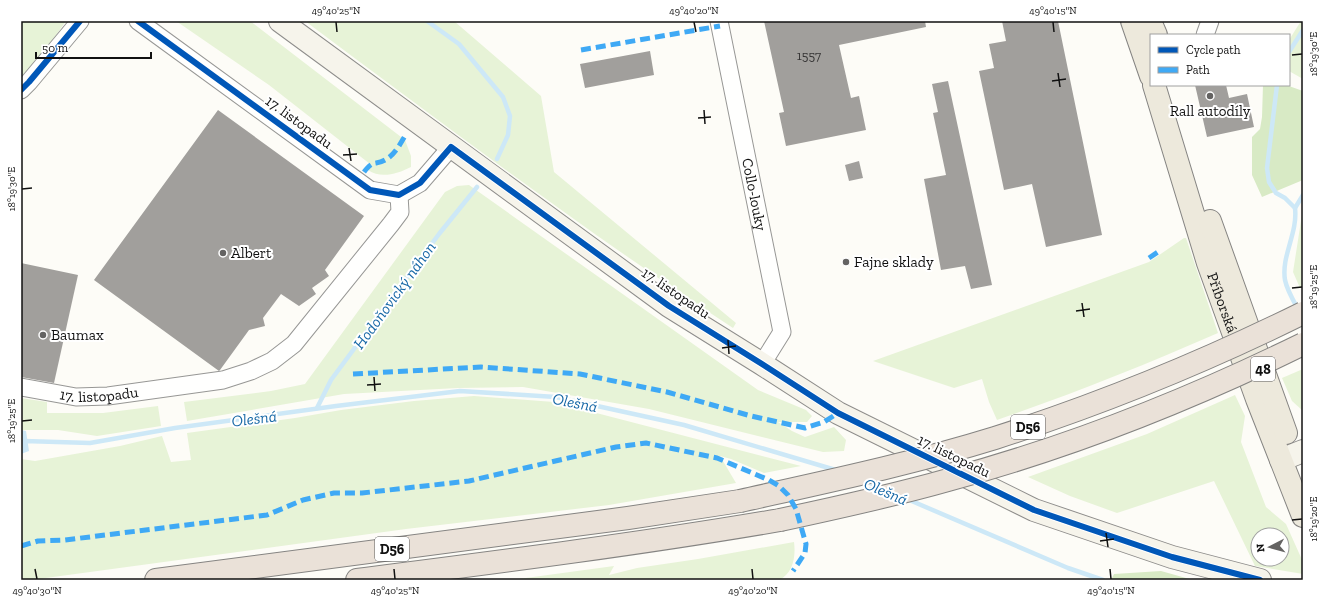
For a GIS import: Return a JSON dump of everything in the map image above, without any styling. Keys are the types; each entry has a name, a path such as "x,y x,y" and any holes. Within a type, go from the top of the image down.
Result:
{"highway":[{"name":"D56","path":"156,580 628,518 740,501 886,468 995,438 1126,392 1190,366 1254,337 1303,312"},
{"name":"D56","path":"357,580 625,545 704,533 780,520 837,508 934,484 1062,445 1136,418 1201,391 1303,344"}],"main road":[{"name":"17. listopadu","path":"280,21 669,306 838,413 1034,510 1172,557 1260,580"},
{"name":"Příborská","path":"1132,21 1150,68"},
{"path":"1150,21 1156,34"},
{"name":"Příborská","path":"1158,86 1182,140 1223,259 1303,479"},
{"name":"Příborská","path":"1293,455 1303,516"}],"street":[{"path":"21,90 80,21"},
{"name":"17. listopadu","path":"21,387 76,397 90,398 223,380 251,371 272,361 294,344 400,212 399,195 370,190 138,21"},
{"name":"Collo-louky","path":"719,21 782,332 762,364"},
{"path":"1205,34 1210,21"},
{"path":"399,195 420,183 451,146"}],"green space":[{"path":"21,21 66,21 32,69 21,79"},
{"path":"176,21 250,21 405,140 411,156 411,167 400,172 384,175 373,173 368,170 370,164 269,85"},
{"path":"305,21 454,21 541,96 554,172 736,323 733,328 678,292 570,216"},
{"path":"1301,21 1303,21 1303,79 1290,72 1290,38"},
{"path":"1263,86 1289,86 1303,91 1303,180 1262,197 1252,175 1252,137 1260,129"},
{"path":"469,185 758,390 806,410 812,416 807,422 778,422 805,437 834,427 846,440 844,451 823,452 649,409 523,387 458,388 344,394 187,421 184,402 271,391 305,384 445,192 457,186"},
{"path":"1303,208 1303,287 1300,288 1293,272"},
{"path":"1186,238 1218,333 1108,379 997,420 989,402 982,379 954,388 873,361 1149,262"},
{"path":"1303,369 1303,411 1292,401 1282,378"},
{"path":"1235,395 1245,416 1241,442 1266,507 1286,524 1287,527 1250,527 1250,556 1214,481 1117,513 1070,496 1028,477 1147,434"},
{"path":"474,396 554,402 801,466 764,473 720,456 736,483 609,505 406,529 31,580 21,580 21,459 35,461 120,446 162,436 171,462 191,460 187,433 341,410 414,401"},
{"path":"21,398 47,402 47,413 103,413 158,406 161,426 97,436 58,430 21,430"},
{"path":"1290,533 1303,562 1303,574 1261,567 1290,567"},
{"path":"794,542 794,559 788,573 779,580 511,580 614,566 609,575 637,568"},
{"path":"1161,571 1193,580 1111,580 1114,574"}],"water":[{"path":"21,430 26,431 29,451 21,454"}],"building":[{"path":"764,21 925,21 926,27 839,45 851,98 859,96 866,130 786,146 779,113 784,112"},
{"path":"1002,21 1058,21 1102,235 1046,247 1032,184 1004,190 979,71 994,68 989,44 1006,41"},
{"path":"650,51 654,75 585,88 580,64"},
{"path":"948,81 992,285 971,289 965,266 941,270 924,179 946,175 933,113 938,112 932,84"},
{"path":"1195,86 1226,86 1229,98 1247,94 1254,127 1207,137"},
{"name":"Albert","path":"218,110 364,216 325,270 329,276 312,288 316,294 299,306 281,294 263,318 265,326 249,330 219,371 94,280"},
{"path":"859,161 863,178 849,181 845,165"},
{"name":"Baumax","path":"21,263 78,275 54,383 21,377"}],"waterway":[{"name":"Hodoňovický náhon","path":"427,21 459,44 503,97 510,116 508,135 497,159"},
{"path":"1290,50 1303,30"},
{"path":"1277,86 1267,168 1269,182 1276,193 1285,198 1295,208 1294,226 1284,271 1287,287 1298,309"},
{"name":"Hodoňovický náhon","path":"317,408 331,380 439,234 477,187"},
{"path":"1295,208 1303,195"},
{"name":"Olešná","path":"21,443 24,441 90,443 175,428 460,391 556,397 684,425 839,471"},
{"name":"Olešná","path":"865,481 884,489"},
{"name":"Olešná","path":"907,499 1068,568 1103,580"}],"marked path":[{"path":"581,50 720,26"},
{"path":"364,172 372,164 389,158 405,136"},
{"path":"1149,258 1158,252"},
{"path":"353,374 481,367 580,374 667,392 751,416 805,428 824,422 838,413"},
{"path":"21,546 38,541 65,540 267,515 303,500 334,493 362,493 469,481 616,447 646,443 717,458 769,480 779,486 788,495 796,509 806,544 805,553 793,571"}],"cycle path":[{"path":"21,90 80,21"},
{"path":"138,21 370,190 399,195 420,183 451,147 669,306 838,413 1034,510 1172,557 1260,580"}],"place":[{"name":"Rall autodíly","path":"1210,96"},
{"name":"Albert","path":"223,253"},
{"name":"Fajne sklady","path":"846,262"},
{"name":"Baumax","path":"43,335"}]}
